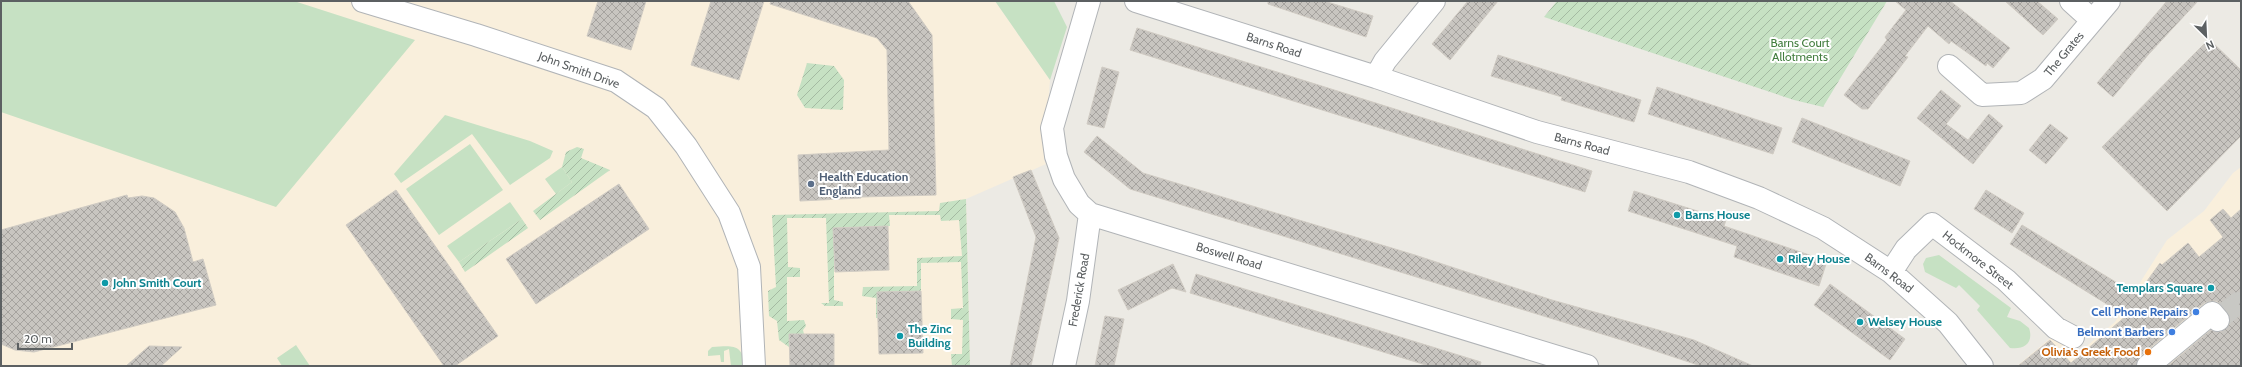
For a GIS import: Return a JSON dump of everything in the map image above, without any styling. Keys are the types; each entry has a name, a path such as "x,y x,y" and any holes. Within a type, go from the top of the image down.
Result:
{"street":[{"name":"John Smith Drive","path":"363,1 476,35 616,81 656,108 686,146 729,213 749,267 754,366"},
{"name":"Boswell Road","path":"1089,1 1052,128 1056,156 1064,179 1078,204 1090,214 1587,366"},
{"name":"Barns Road","path":"1136,1 1376,77 1537,132 1689,172 1759,198 1823,228 1891,272 1948,323 1982,366"},
{"path":"1376,77 1385,60 1434,1"},
{"path":"2072,1 2092,20"},
{"name":"The Grates","path":"1949,66 1982,95 2021,93 2043,79 2109,1"},
{"name":"Frederick Road","path":"1064,366 1078,301 1090,214"},
{"name":"Hockmore Street","path":"1891,272 1906,249 1932,224 2006,280 2056,328 2073,337"},
{"path":"2148,366 2212,312 2220,318 2162,366"}],"shaded area":[{"path":"1,1 995,1 1050,80 1044,160 1046,164 966,199 970,366 1,366"},
{"name":"Templars Square","path":"2241,167 2241,366 2017,366 2054,335 2075,356 2115,322 2167,240 2204,211 2233,173"}],"green space":[{"path":"1,1 294,1 415,40 276,207 1,112"},
{"path":"995,1 1054,1 1067,27 1050,80"},
{"name":"Barns Court Allotments","path":"1557,1 1887,1 1823,107 1794,100 1544,17"},
{"path":"807,63 834,66 844,80 843,110 805,108 797,95"},
{"path":"445,115 530,141 553,151 550,158 510,185 472,134 401,183 394,174"},
{"path":"470,144 503,190 439,235 406,189"},
{"path":"577,147 584,149 581,158 610,170 540,220 533,211 572,182 562,167 566,152"},
{"path":"562,167 572,182 556,194 545,179"},
{"path":"966,199 970,366 952,366 951,354 962,354 963,320 951,319 951,309 963,308 961,262 921,263 921,291 878,292 878,318 876,318 876,298 862,296 863,287 917,286 917,258 962,256 959,220 941,221 940,215 889,215 890,226 834,228 834,300 843,302 843,306 825,306 821,303 829,303 826,218 787,218 788,267 800,268 800,277 787,277 787,321 804,320 806,326 803,330 804,334 789,334 789,347 779,340 777,321 769,316 768,291 776,287 772,215 939,211 940,203"},
{"path":"510,202 522,219 459,262 447,246"},
{"path":"522,219 528,228 465,272 459,262"},
{"path":"1939,255 2011,308 2007,317 2020,321 2029,328 2030,338 2027,344 2020,348 2010,348 1977,310 1980,306 1959,285 1956,288 1925,272 1923,264 1926,258"},
{"path":"296,345 310,366 282,366 277,358"},
{"path":"725,346 739,350 742,353 746,366 731,366 729,349 724,351 724,362 721,362 720,355 708,356 708,351 712,347"}],"building":[{"path":"598,1 646,1 631,50 587,36"},
{"path":"711,1 764,1 739,80 691,65"},
{"path":"771,1 908,1 932,35 936,195 861,197 800,201 798,155 889,150 887,50 877,38 770,4"},
{"path":"1268,1 1324,1 1373,16 1366,37 1268,4"},
{"path":"1468,1 1498,1 1450,60 1432,44"},
{"path":"1895,1 1950,1 2010,48 1993,68 1987,63 1986,66 1951,41 1949,44 1928,26 1905,56 1908,57 1868,109 1862,109 1844,95 1887,40 1885,37 1906,10"},
{"path":"2005,1 2037,1 2058,19 2043,35"},
{"path":"2167,1 2198,1 2148,55 2113,97 2097,83"},
{"path":"1137,28 1592,171 1585,192 1130,50"},
{"path":"2209,39 2241,70 2241,136 2167,211 2102,147"},
{"path":"1498,55 1641,100 1634,122 1561,100 1562,97 1491,76"},
{"path":"1102,67 1119,72 1104,128 1087,124"},
{"path":"1657,87 1782,128 1773,154 1648,114"},
{"path":"1941,90 1961,106 1946,124 1968,140 1989,114 2003,126 1973,164 1917,118"},
{"path":"1802,118 1910,161 1900,186 1792,142"},
{"path":"2050,124 2068,138 2046,164 2029,150"},
{"path":"1097,136 1143,173 1415,255 1552,300 1694,340 1753,366 1701,366 1628,342 1130,189 1084,152"},
{"path":"1031,170 1059,238 1031,366 1010,366 1036,237 1013,177"},
{"path":"619,184 649,229 536,304 506,259"},
{"path":"396,190 498,336 455,366 444,366 346,225"},
{"path":"1986,190 2024,213 2012,233 1974,209"},
{"path":"1634,191 1726,220 1724,226 1827,261 1819,286 1734,257 1737,246 1628,211"},
{"name":"John Smith Court","path":"127,195 128,198 142,196 154,198 175,212 184,228 193,262 203,259 216,305 34,352 15,350 1,344 1,230"},
{"name":"Templars Square","path":"2223,209 2231,218 2241,209 2241,366 2168,366 2211,330 2221,332 2230,324 2230,318 2227,312 2217,301 2210,301 2204,303 2140,356 2136,366 2018,366 2050,340 2071,363 2126,316 2010,244 2022,225 2137,295 2160,263 2162,265 2188,243 2199,257 2223,237 2210,220"},
{"path":"888,226 889,270 835,272 833,228"},
{"path":"1173,264 1186,292 1172,288 1128,310 1118,290"},
{"path":"1196,274 1481,362 1480,366 1429,366 1190,293"},
{"name":"Welsey House","path":"1830,284 1905,339 1890,360 1814,305"},
{"name":"The Zinc Building","path":"921,291 923,353 879,354 877,292"},
{"path":"1105,316 1124,319 1114,366 1095,366"},
{"path":"789,334 834,334 834,366 790,366"},
{"path":"149,346 182,347 161,366 126,366"}],"tunnel":[{"path":"2222,316 2238,303 2241,307"}],"place":[{"name":"Health Education England","path":"811,184"},
{"name":"Barns House","path":"1677,215"},
{"name":"Riley House","path":"1780,259"},
{"name":"John Smith Court","path":"105,283"},
{"name":"Templars Square","path":"2211,288"},
{"name":"Cell Phone Repairs","path":"2196,312"},
{"name":"Welsey House","path":"1860,322"},
{"name":"Belmont Barbers","path":"2172,332"},
{"name":"The Zinc Building","path":"900,336"},
{"name":"Olivia's Greek Food","path":"2148,352"}]}
